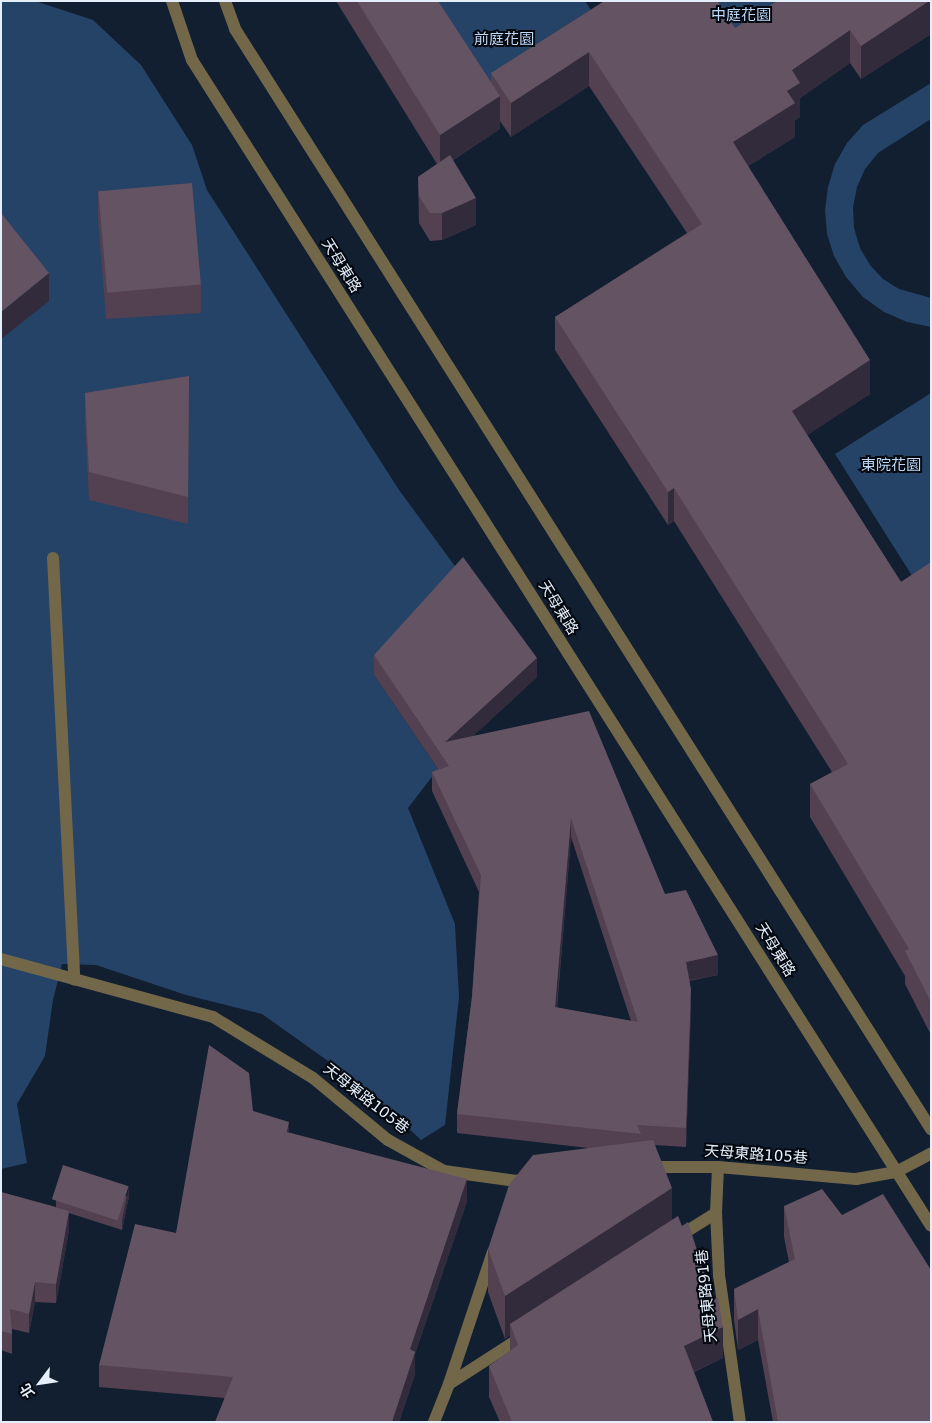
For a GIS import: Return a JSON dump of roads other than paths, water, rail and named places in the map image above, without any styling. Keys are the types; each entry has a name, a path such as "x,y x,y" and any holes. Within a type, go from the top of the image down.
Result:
{"street":[{"name":"天母東路","path":"172,1 192,60 931,1226"},
{"path":"225,1 240,38 931,1129"},
{"path":"53,558 74,979"},
{"name":"天母東路105巷","path":"1,960 213,1016 313,1078 388,1140 444,1171 515,1186 543,1177"},
{"name":"天母東路105巷","path":"634,1166 718,1167 856,1179 896,1172 931,1153"},
{"name":"天母東路91巷","path":"718,1167 716,1213 719,1274 740,1422"},
{"path":"666,1245 716,1213"},
{"path":"435,1421 498,1236"},
{"path":"449,1384 532,1330"}],"park label":[{"name":"中庭花園","path":"741,16"},
{"name":"前庭花園","path":"504,40"},
{"name":"東院花園","path":"891,466"}]}
